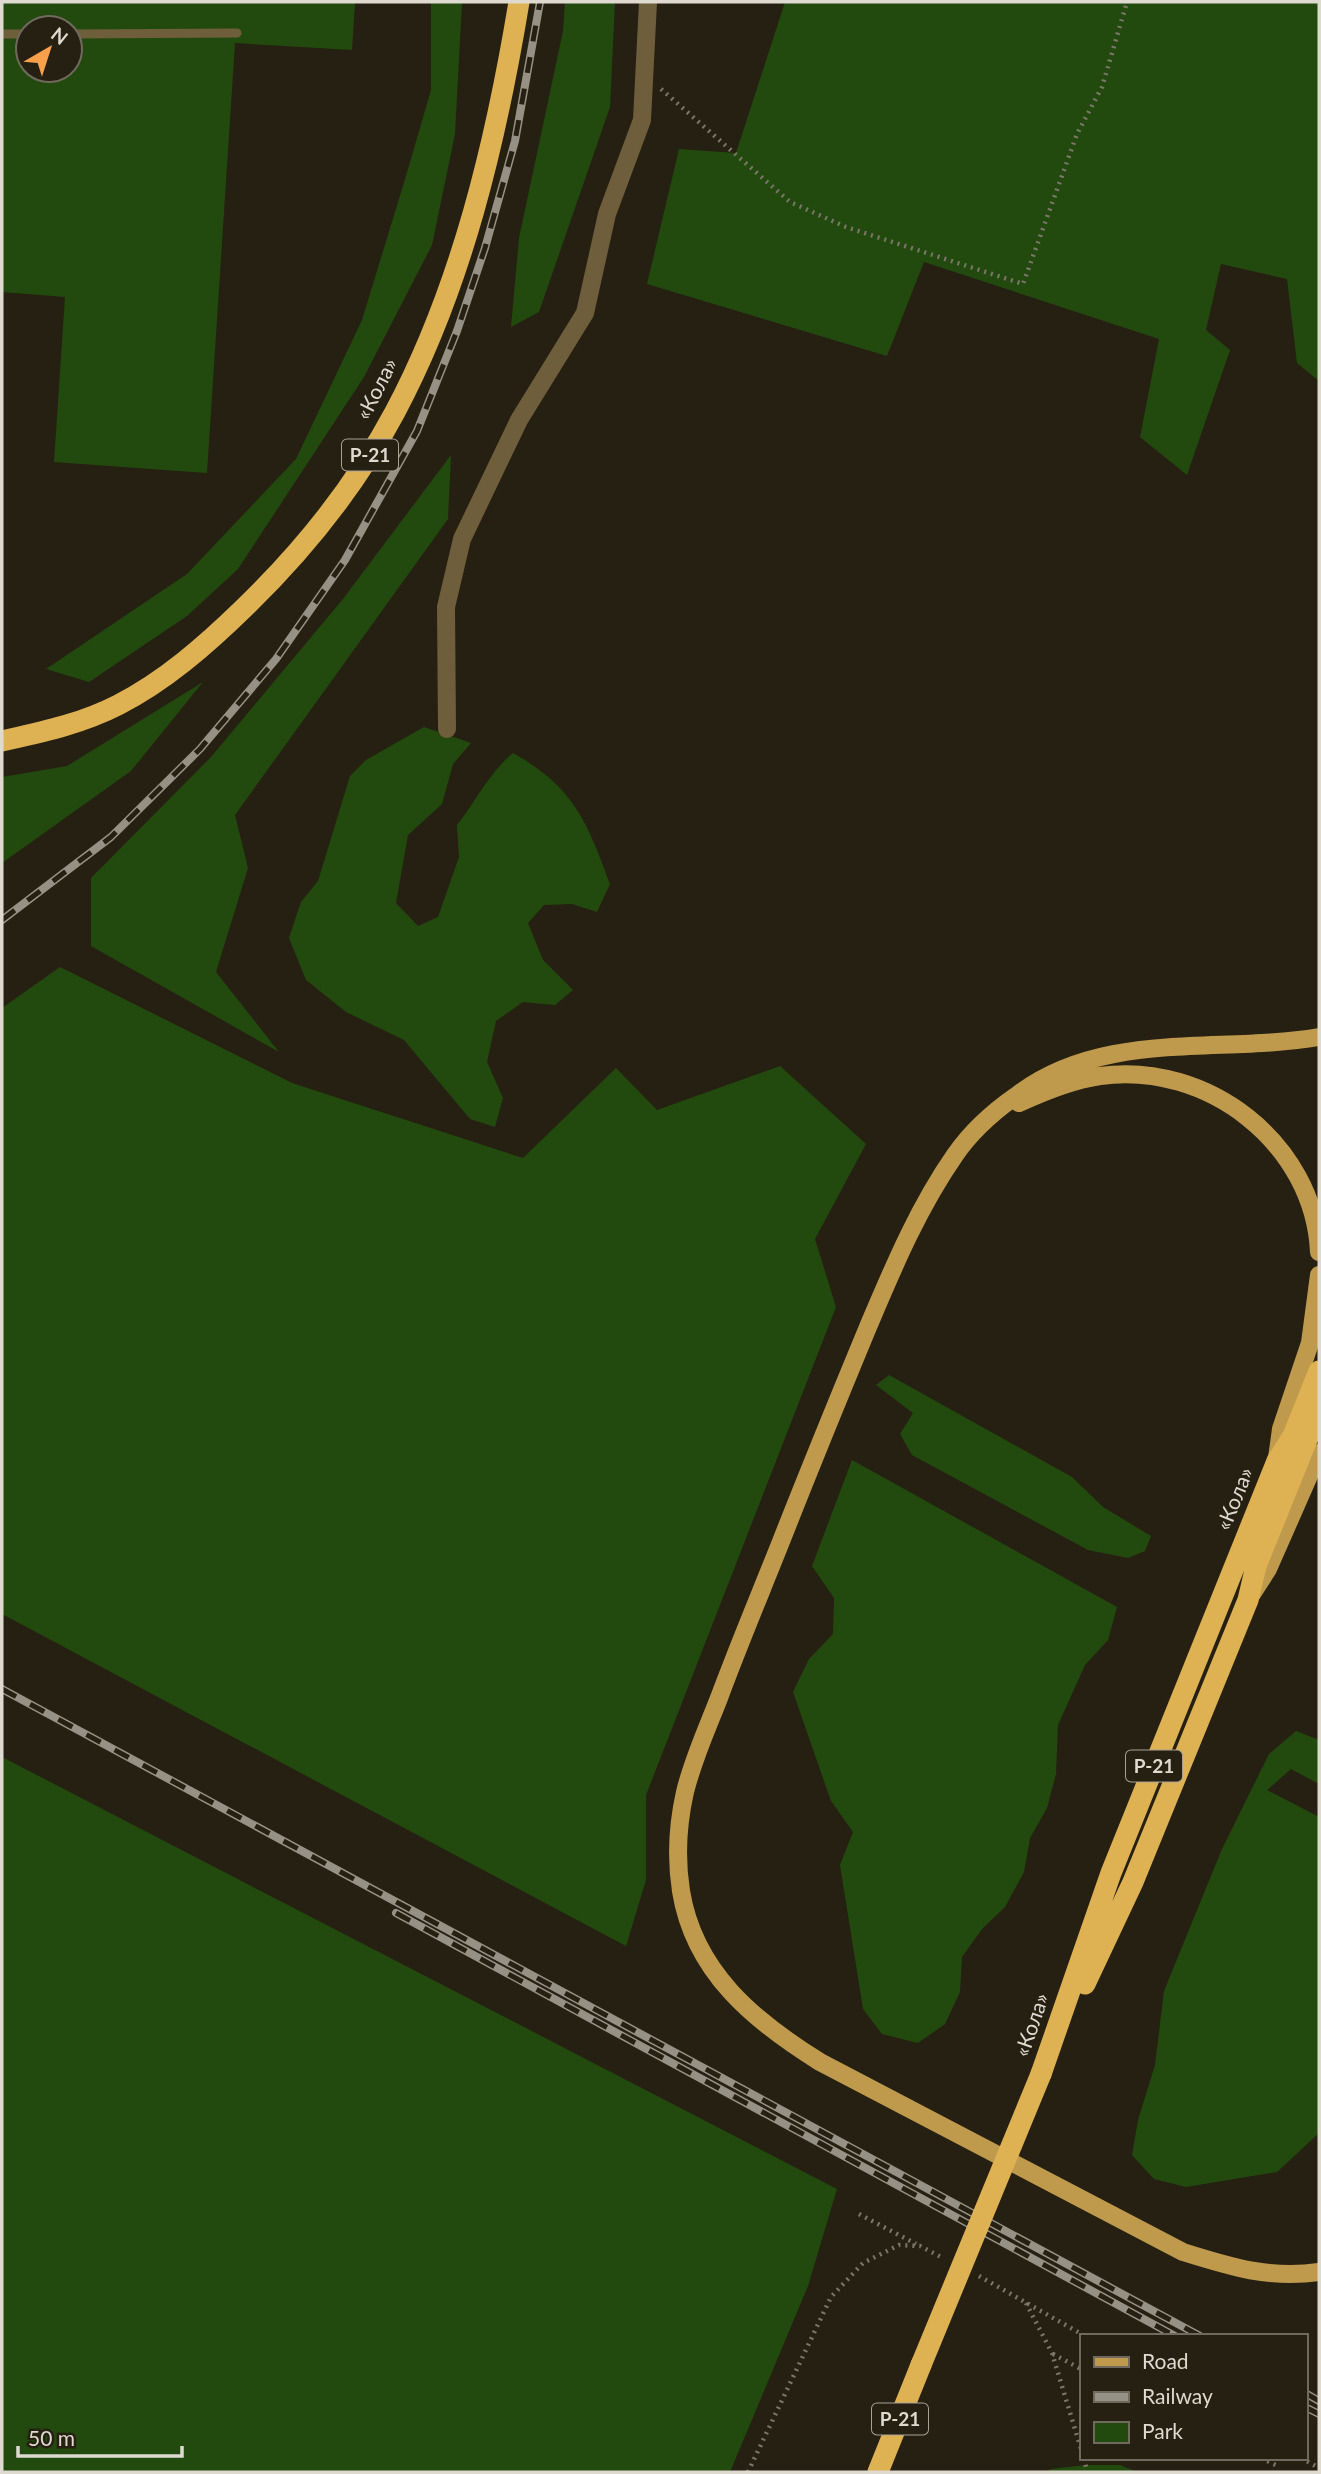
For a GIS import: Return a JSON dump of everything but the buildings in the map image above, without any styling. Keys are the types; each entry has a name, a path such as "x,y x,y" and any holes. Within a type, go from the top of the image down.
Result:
{"highway":[{"name":"«Кола»","path":"2,741 65,727 118,705 169,673 212,639 259,594 306,544 341,498 396,411 444,297 488,155 508,70 519,2"},
{"name":"«Кола»","path":"1041,2074 1111,1872 1277,1461 1293,1436 1319,1371"},
{"name":"«Кола»","path":"1041,2074 1133,1882 1248,1600 1256,1566 1319,1410"},
{"name":"Р-21","path":"878,2472 1041,2074"}],"main road":[{"path":"1319,1037 1289,1042 1147,1049 1088,1060 1041,1078 991,1116 956,1153 904,1243 834,1410 691,1769 679,1830 678,1861 681,1892 701,1952 721,1982 748,2011 778,2036 820,2062 1125,2224 1184,2252 1235,2269 1287,2276 1319,2272"},
{"path":"991,1116 1039,1093 1101,1076 1133,1075 1170,1080 1204,1089 1231,1104 1280,1149 1299,1176 1312,1206 1319,1252"},
{"path":"1277,1461 1281,1429 1310,1343 1319,1275"},
{"path":"1248,1600 1268,1569 1319,1453"}],"street":[{"path":"447,729 446,607 462,539 519,420 585,313 607,214 642,120 648,2"}],"lane":[{"path":"84,34 237,33"}],"path":[{"path":"645,75 790,202 846,227 1023,284 1077,134 1102,88 1127,2"},
{"path":"859,2214 944,2258"},
{"path":"748,2472 831,2297 863,2263 899,2245 920,2246"},
{"path":"968,2270 1082,2334"},
{"path":"1024,2301 1052,2353 1080,2446"},
{"path":"1052,2353 1080,2367"},
{"path":"1265,2460 1280,2467"}],"green space":[{"path":"2,2 355,2 352,50 235,43 207,473 54,462 65,297 2,292"},
{"path":"431,2 462,2 455,134 432,245 364,377 238,569 187,616 89,682 46,669 187,574 296,459 362,320 406,176 431,90"},
{"path":"565,2 615,2 610,107 539,312 511,327 519,238 563,31"},
{"path":"785,2 1319,2 1319,381 1297,363 1287,279 1221,264 1206,330 1230,350 1187,475 1140,437 1159,339 924,262 887,356 647,284 679,149 736,153"},
{"path":"451,455 448,519 235,815 248,868 216,972 279,1052 91,946 91,878 211,757 343,599"},
{"path":"203,682 131,771 2,863 2,777 67,766"},
{"path":"424,727 471,743 453,764 442,804 408,835 396,903 418,926 438,917 459,857 457,825 490,778 513,753 551,779 576,808 594,842 610,884 597,912 572,904 544,905 528,923 543,960 573,990 555,1005 523,1002 496,1021 487,1062 503,1098 495,1127 470,1119 404,1040 346,1012 306,980 289,938 301,902 318,881 350,776 366,760"},
{"path":"60,967 292,1083 523,1158 616,1068 657,1110 780,1066 866,1144 815,1239 836,1307 646,1795 646,1880 626,1946 2,1614 2,1008"},
{"path":"889,1375 1072,1477 1103,1507 1151,1536 1145,1551 1128,1558 1088,1550 912,1455 900,1434 913,1413 876,1385"},
{"path":"852,1460 1117,1607 1108,1640 1085,1665 1058,1725 1056,1774 1047,1808 1030,1838 1024,1872 1005,1907 982,1929 962,1957 960,1992 945,2024 918,2043 882,2034 863,2009 840,1865 853,1832 831,1801 793,1692 809,1659 833,1634 834,1598 812,1566"},
{"path":"1296,1731 1319,1740 1319,1784 1291,1769 1267,1790 1319,1817 1319,2133 1277,2172 1186,2187 1154,2179 1132,2155 1138,2120 1155,2065 1164,1991 1222,1849 1269,1754"},
{"path":"2,1757 837,2189 808,2286 730,2472 2,2472"},
{"path":"1086,2465 1120,2465 1137,2472 1046,2472"}],"railway":[{"path":"2,920 111,837 200,749 276,659 345,560 417,431 457,331 485,248 515,141 540,2"},
{"path":"2,1689 1196,2334"},
{"path":"396,1913 1171,2334"},
{"path":"1307,2394 1319,2401"},
{"path":"1307,2408 1319,2414"}]}
